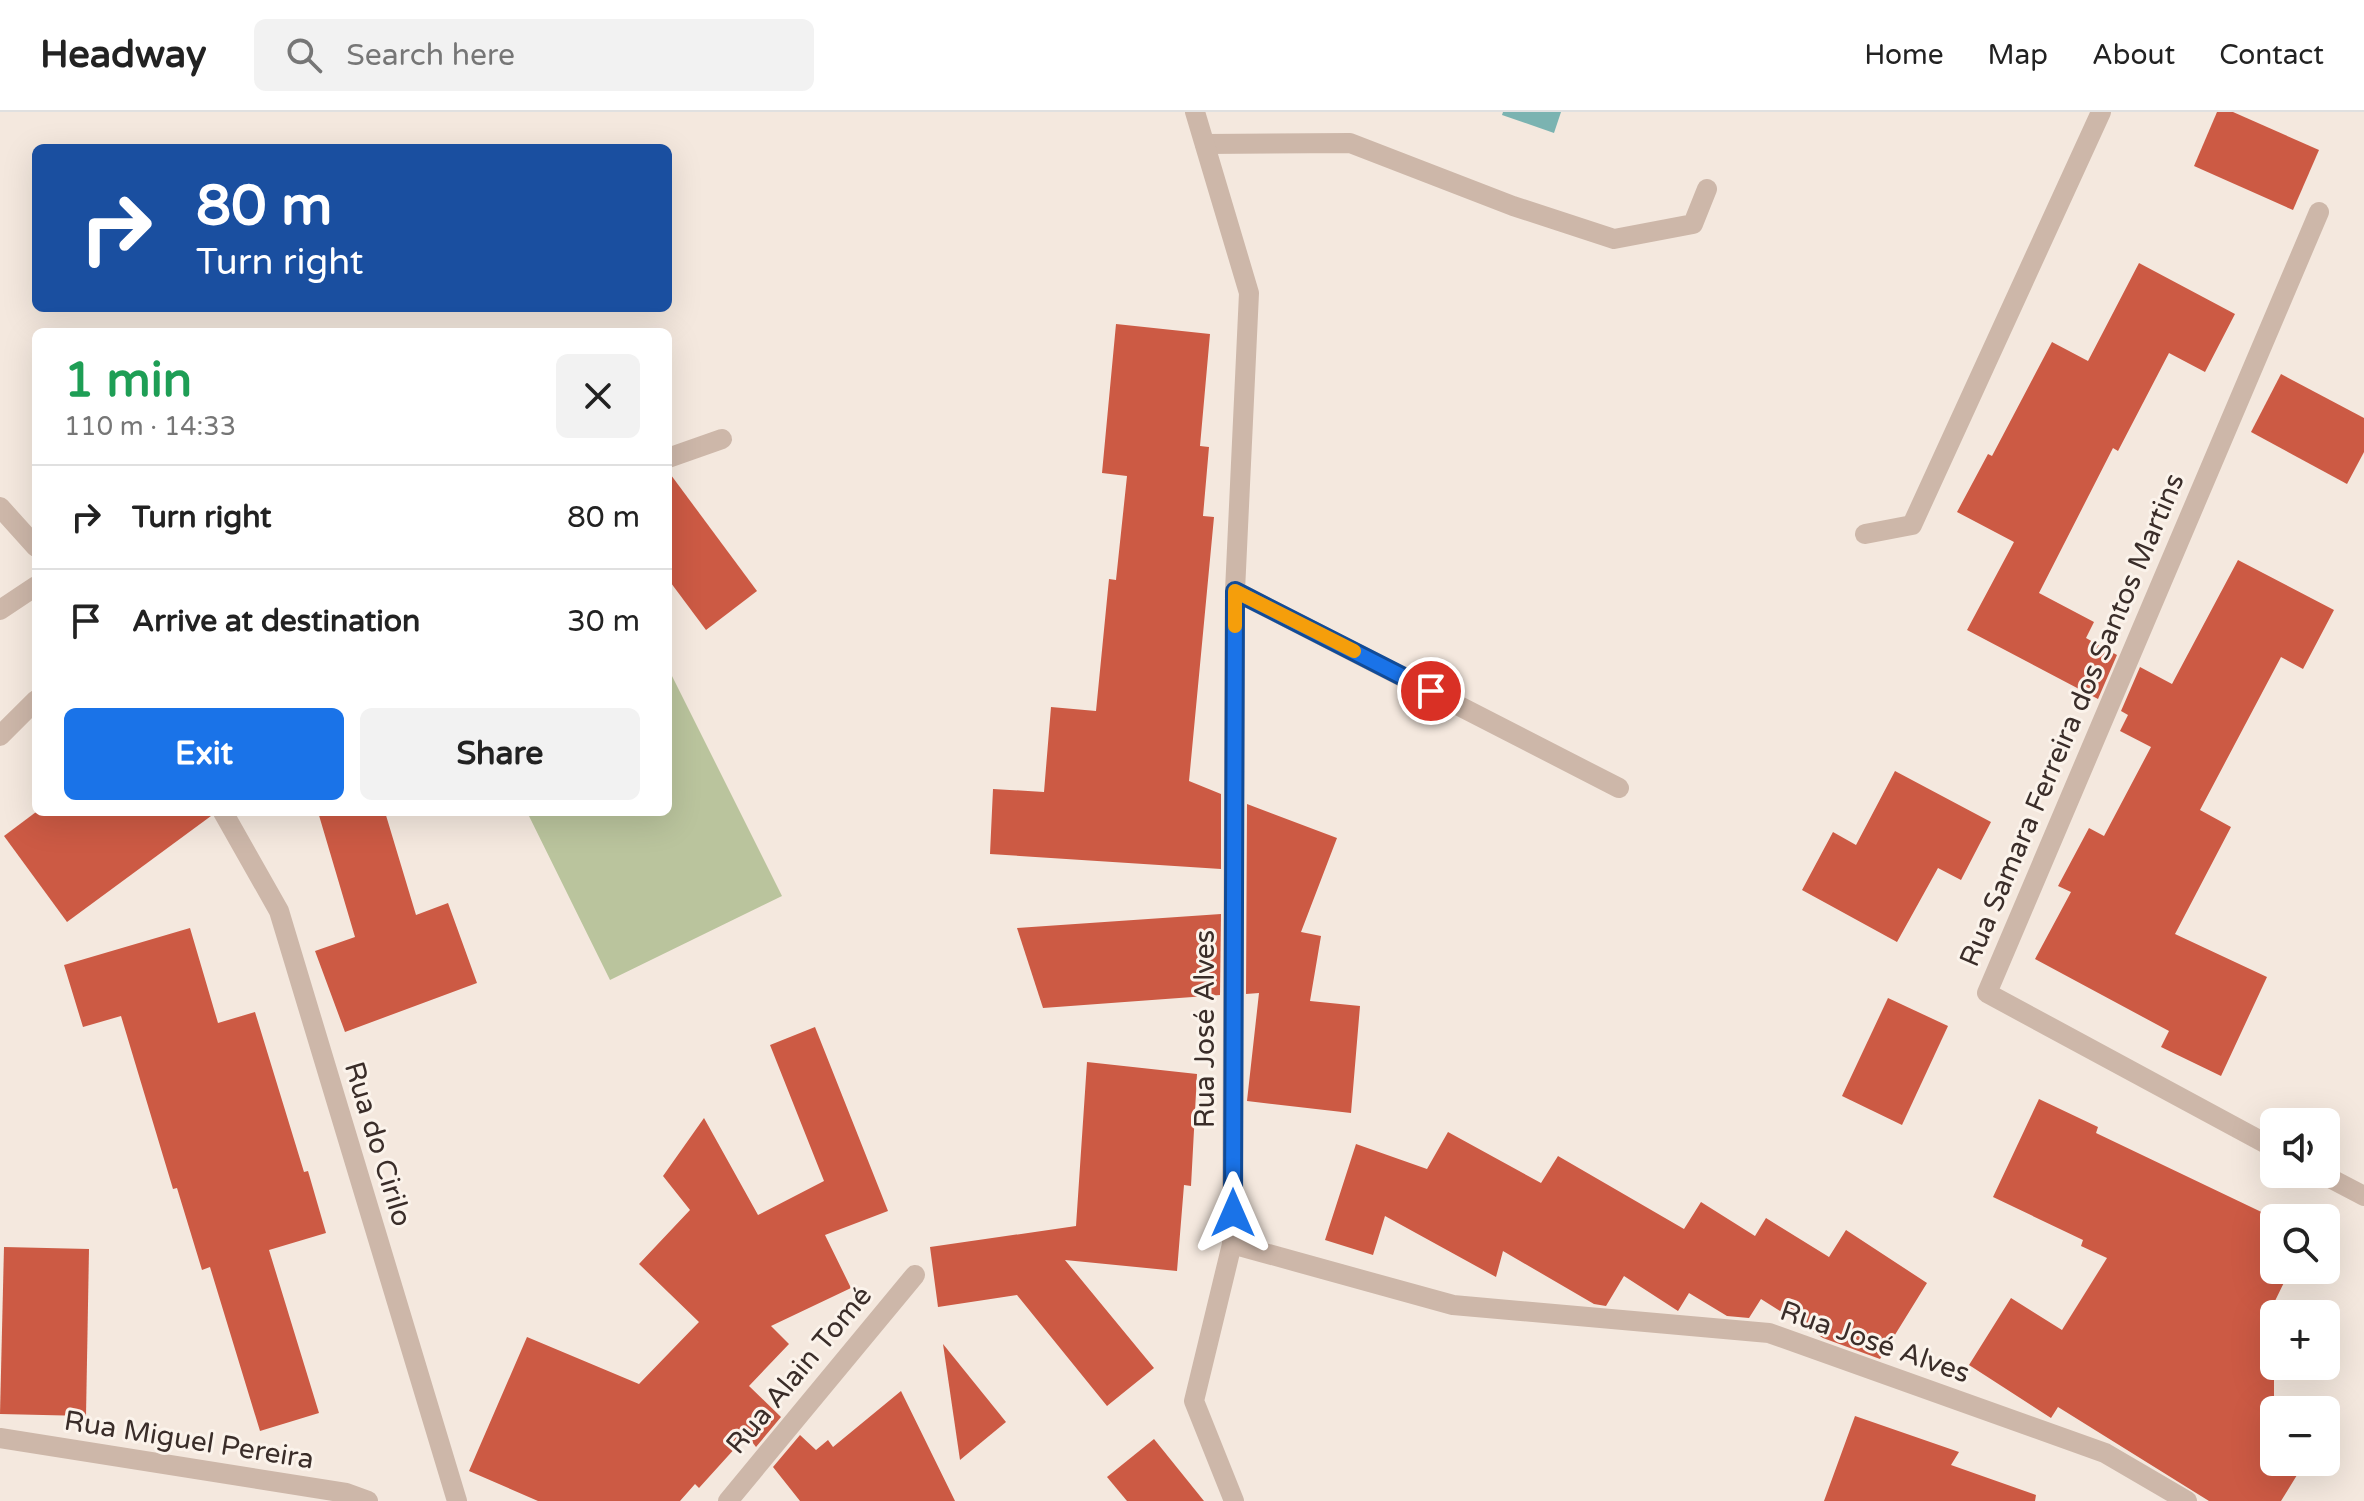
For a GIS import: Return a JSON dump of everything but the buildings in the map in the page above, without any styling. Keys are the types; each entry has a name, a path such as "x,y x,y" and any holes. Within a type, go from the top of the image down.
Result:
{"street":[{"name":"Rua José Alves","path":"1195,112 1249,293 1235,591 1232,1244 1453,1305 1769,1333 2105,1453 2187,1501"},
{"path":"1865,534 1912,525 2101,112"},
{"path":"1205,144 1350,143 1513,206 1614,239 1693,224 1707,189"},
{"name":"Rua Samara Ferreira dos Santos Martins","path":"2260,1140 1987,993 2319,212"},
{"path":"672,457 722,439"},
{"path":"0,507 32,543"},
{"path":"0,610 32,589"},
{"path":"1235,591 1619,788"},
{"path":"0,736 32,704"},
{"name":"Rua do Cirilo","path":"225,816 279,911 457,1501"},
{"path":"2340,1183 2364,1196"},
{"path":"1232,1244 1194,1401 1234,1501"},
{"name":"Rua Alain Tomé","path":"728,1501 915,1275"},
{"name":"Rua Miguel Pereira","path":"0,1438 346,1493 368,1501"}],"green space":[{"path":"672,676 782,896 610,980 529,816 672,816"}],"water":[{"path":"1503,112 1561,112 1554,133 1502,115"}],"slow traffic":[{"path":"1235,626 1235,591 1354,651"}],"route":[{"path":"1233,1213 1235,591 1431,691"}]}
